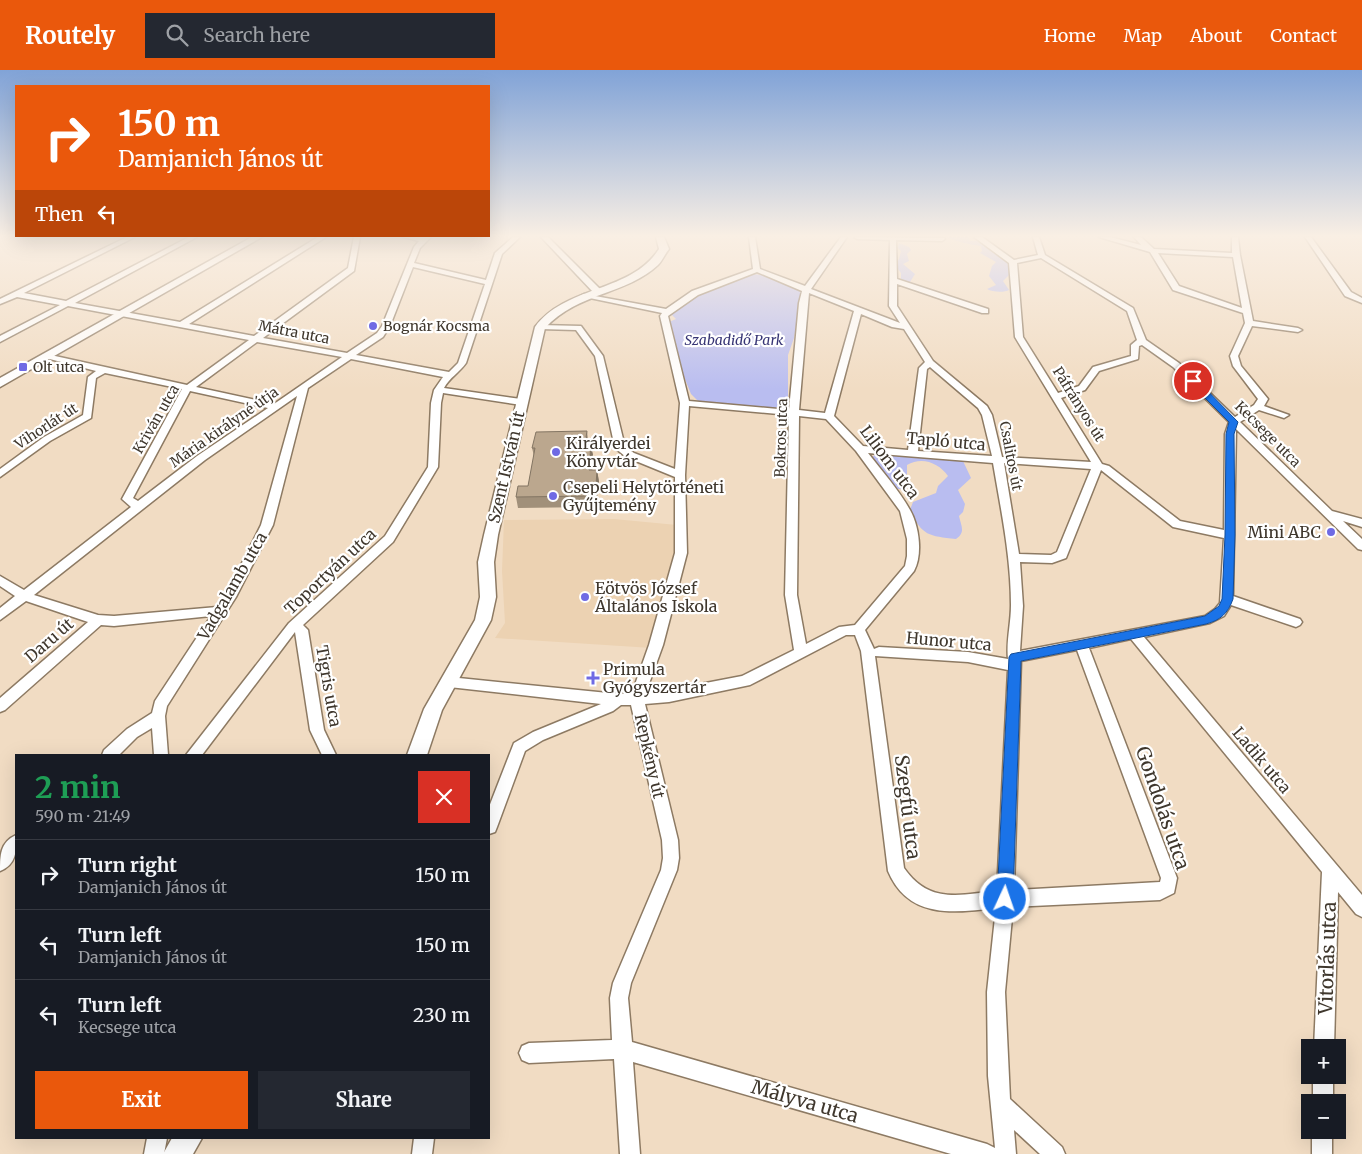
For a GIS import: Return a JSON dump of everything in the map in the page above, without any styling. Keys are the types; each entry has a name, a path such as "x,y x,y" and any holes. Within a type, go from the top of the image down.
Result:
{"street":[{"path":"0,302 29,288"},
{"path":"0,339 98,288"},
{"path":"0,383 169,288"},
{"path":"181,325 241,288"},
{"name":"Kriván utca","path":"138,506 127,499 186,390 326,288"},
{"name":"Mária királyné útja","path":"0,615 207,453 376,339 384,331 401,288"},
{"path":"487,288 462,363 457,370 443,381 439,390 521,402"},
{"path":"586,288 591,294 667,312 710,288"},
{"path":"540,327 555,311 607,288"},
{"path":"800,288 895,325 908,328"},
{"name":"Csalitos út","path":"893,288 892,306 930,364 986,410 998,460 1014,558 1017,606 1013,647 1015,662 1005,899 996,992 998,1076 1006,1154"},
{"path":"916,288 985,311"},
{"name":"Páfrányos út","path":"1014,288 1019,336 1095,459 1097,466 1062,555 1052,559 1014,558"},
{"path":"1057,396 1082,388 1096,369 1135,357 1135,346 1142,340 1130,310 1096,288"},
{"path":"1176,288 1247,312"},
{"path":"1015,662 1082,645 1214,617 1224,608 1227,599 1230,535 1230,434 1234,422 1258,407 1263,399 1237,366 1234,356 1249,323 1242,288"},
{"path":"1343,288 1348,294 1362,301"},
{"name":"Bokros utca","path":"801,652 791,595 794,412 803,303 806,290"},
{"name":"Mátra utca","path":"16,294 449,375"},
{"path":"685,403 829,416 858,310"},
{"name":"Repkény út","path":"630,1154 619,998 622,983 669,870 671,858 670,840 637,699 656,646 681,554 680,475 685,403 663,320 667,312"},
{"path":"1249,323 1298,330"},
{"path":"540,327 581,330 599,356 620,448 630,455 680,475"},
{"name":"Szent István út","path":"417,754 432,709 483,620 488,597 486,562 491,535 540,327"},
{"name":"Kecsege utca","path":"1142,340 1176,365 1362,546"},
{"path":"46,357 276,407"},
{"path":"913,453 923,368 930,364"},
{"name":"Vihorlát út","path":"0,474 47,440 88,416 92,377 104,369"},
{"name":"Vadgalamb utca","path":"158,716 160,705 251,559 267,525 304,388"},
{"name":"Toportyán utca","path":"194,754 293,626 389,539 434,463 436,403 439,390"},
{"path":"1258,407 1284,415"},
{"name":"Liliom utca","path":"829,416 860,449 905,510 909,520 914,556 914,562 910,568 858,630"},
{"name":"Tapló utca","path":"860,449 1097,466"},
{"path":"1097,466 1105,468 1177,524 1230,535"},
{"name":"Kecsege utca","path":"1326,512 1362,523"},
{"path":"0,580 24,596 98,620 114,621 219,611"},
{"path":"1227,599 1296,622"},
{"name":"Daru út","path":"0,706 98,620"},
{"name":"Tigris utca","path":"293,626 302,630 317,730 329,754"},
{"path":"449,682 618,700 637,699 711,689 745,681 844,630 858,630"},
{"name":"Szegfű utca","path":"858,630 864,638 868,651 896,872 902,881 915,892 926,900 939,904 1005,899"},
{"name":"Ladik utca","path":"1135,635 1362,908"},
{"name":"Gondolás utca","path":"1005,899 1160,892 1168,887 1169,878 1082,645"},
{"name":"Hunor utca","path":"879,652 968,657 1015,662"},
{"path":"490,823 519,746 538,736 608,707 618,700"},
{"path":"110,754 132,734 158,716"},
{"path":"158,716 161,754"},
{"path":"0,863 15,845"},
{"name":"Vitorlás utca","path":"1324,1039 1330,869"},
{"name":"Mályva utca","path":"529,1053 623,1048 987,1154"},
{"path":"1002,1105 1055,1154"},
{"path":"154,1154 157,1139"},
{"path":"176,1154 188,1139"},
{"path":"422,1154 424,1139"},
{"path":"1322,1139 1322,1154"}],"shaded area":[{"name":"Eötvös József Általános Iskola","path":"614,519 677,525 678,556 652,648 495,638 505,623 502,571 504,520"}],"green space":[{"name":"Szabadidő Park","path":"717,288 794,288 801,293 794,338 788,355 788,401 780,410 699,402 691,394 676,357 677,346 672,340 669,322 676,319 670,313 705,292"},
{"path":"1007,288 1009,290 998,292 987,289"},
{"path":"882,454 960,459 963,461 971,478 958,490 965,504 963,512 959,516 962,531 956,539 927,533 918,525 910,510 913,502 936,493 938,486 948,476 944,471 930,462 913,462 907,465 907,474 899,479 901,489 898,489 882,476 874,462 872,457"}],"building":[{"path":"587,431 585,444 591,444 589,470 597,470 596,485 592,485 590,496 516,497 518,486 528,486 535,448 532,448 536,432"}],"place":[{"name":"Bognár Kocsma","path":"373,326"},
{"name":"Olt utca","path":"23,367"},
{"name":"Királyerdei Könyvtár","path":"556,452"},
{"name":"Csepeli Helytörténeti Gyűjtemény","path":"553,496"},
{"name":"Mini ABC","path":"1331,532"},
{"name":"Eötvös József Általános Iskola","path":"585,597"},
{"name":"Primula Gyógyszertár","path":"593,678"}],"route":[{"path":"1005,899 1015,657 1206,620 1214,617 1224,608 1227,599 1230,535 1230,434 1234,422 1193,381"}]}
